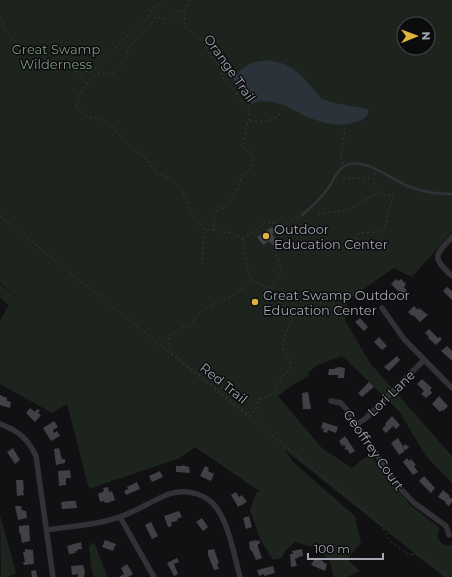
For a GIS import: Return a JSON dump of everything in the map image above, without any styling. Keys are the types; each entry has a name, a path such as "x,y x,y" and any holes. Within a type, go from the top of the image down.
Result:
{"street":[{"path":"452,237 440,251 437,258 439,264 452,276"},
{"path":"382,308 404,339 452,388"},
{"name":"Lori Lane","path":"357,424 410,376 424,360"},
{"name":"Geoffrey Court","path":"331,401 341,403 402,490 414,502 446,526 449,535"},
{"path":"0,424 15,429 23,435 34,452 38,464 53,577"},
{"path":"47,530 95,523 120,517 174,492 192,492 212,503 221,516 240,577"},
{"path":"120,517 154,577"}],"lane":[{"path":"302,215 320,199 340,170 348,164 357,163 366,165 411,187 433,192 452,194"}],"path":[{"path":"80,75 84,72 92,71 100,64 122,40 147,19 152,9 165,0"},
{"path":"190,0 184,11 177,11 167,19 156,17 146,32 129,46 126,59 113,73 101,73 96,75 82,89 79,94 76,107 87,116 100,119 110,125 130,147 148,161 156,174 170,178 181,188 193,215 204,229 202,264"},
{"name":"Orange Trail","path":"184,11 183,18 185,27 204,42 210,54 218,63 223,78 244,101 250,113 243,145 245,150 252,157 252,166 242,176 241,183 232,197 222,208 219,206 213,223 214,229"},
{"path":"0,17 3,19 4,28 17,43 32,48 52,63 54,67 59,69 65,68 77,72 86,85"},
{"path":"237,94 238,83"},
{"path":"249,120 265,122 274,119 282,112"},
{"path":"344,166 341,157 345,127"},
{"path":"376,170 373,177 378,193"},
{"path":"343,179 373,177"},
{"path":"279,244 293,245 315,243 327,247 342,248 351,243 359,233 380,232 384,229 393,196 378,193 347,210 318,214"},
{"path":"242,238 252,233 265,223 269,222 279,225 288,223 302,215"},
{"path":"0,216 368,513 382,526 389,540 407,554 419,555 426,559 448,577"},
{"path":"204,229 214,229 219,232 232,233 242,238 251,280 256,281 270,290 282,271 275,251 288,223"},
{"name":"Red Trail","path":"251,280 245,287 230,297 208,307 196,316 190,328 183,326 168,337 172,353 250,416 256,408 259,400 272,396 282,376 290,369 291,364 283,349 283,342 292,320 292,312 282,306 270,290"}],"green space":[{"name":"Great Swamp Wilderness","path":"0,0 452,0 452,232 412,277 394,268 348,300 345,320 370,363 452,456 452,483 425,455 399,411 342,356 316,366 308,373 309,376 291,386 278,396 322,448 352,468 370,454 411,506 440,528 437,536 441,542 445,545 452,545 452,577 444,577 285,450 293,462 355,516 361,543 347,559 360,571 347,577 334,577 330,561 318,549 295,542 285,551 282,558 273,560 260,539 250,510 256,493 259,491 195,447 180,458 89,489 67,404 52,413 0,384 0,320 9,305 0,298 0,284 27,305 0,283"},
{"path":"0,515 16,573 8,577 1,577"},
{"path":"94,542 107,577 94,577 91,567 89,546"}],"shaded area":[{"path":"268,60 285,64 300,74 322,99 368,109 368,114 363,119 354,123 341,125 307,117 280,104 264,101 252,104 233,79 240,70 251,63"}],"building":[{"name":"Outdoor Education Center","path":"272,227 276,231 272,234 278,243 274,246 269,241 263,245 257,237"},
{"path":"396,279 398,281 401,279 406,284 404,287 407,291 404,294 400,291 399,292 391,284"},
{"path":"447,287 452,291 452,300 443,291"},
{"path":"414,306 418,310 419,308 428,315 420,322 408,312"},
{"path":"360,318 368,327 364,331 355,322"},
{"path":"429,329 438,338 440,337 442,339 436,345 425,333"},
{"path":"379,337 387,346 382,350 374,342"},
{"path":"447,346 452,351 452,361 441,351"},
{"path":"397,356 400,360 389,371 384,367"},
{"path":"339,367 345,368 344,378 338,378 338,375 328,375 329,369"},
{"path":"422,379 432,388 430,390 432,393 426,398 421,394 424,391 417,384"},
{"path":"369,382 374,387 362,397 358,393"},
{"path":"308,392 311,409 303,409 302,393"},
{"path":"0,395 7,398 7,401 11,402 10,408 0,405"},
{"path":"439,396 448,406 440,412 432,404"},
{"path":"30,408 35,412 37,409 40,411 38,413 41,415 35,422 26,413"},
{"path":"392,416 400,425 396,429 393,426 386,433 382,429"},
{"path":"54,421 58,427 53,430 54,433 57,431 60,436 51,441 43,428"},
{"path":"323,422 338,427 336,433 328,430 327,433 323,432 324,429 321,428"},
{"path":"345,436 355,451 350,454 347,449 346,450 344,448 346,447 344,445 342,446 339,441"},
{"path":"398,438 403,446 402,448 405,444 409,447 406,450 403,449 405,451 399,455 391,443"},
{"path":"13,448 20,460 15,464 7,452"},
{"path":"59,448 62,459 65,459 65,463 56,465 54,449"},
{"path":"407,458 409,461 411,459 416,465 414,466 418,472 413,475 403,462"},
{"path":"182,465 189,467 190,473 176,472 176,466"},
{"path":"205,466 209,468 208,471 214,474 211,481 200,476"},
{"path":"70,470 71,478 66,478 66,485 59,486 58,471"},
{"path":"160,471 163,477 152,482 149,476"},
{"path":"424,476 435,488 431,493 419,481"},
{"path":"16,480 23,480 24,495 17,496"},
{"path":"137,482 140,489 126,495 124,491 128,489 127,487"},
{"path":"108,487 109,492 112,491 115,500 107,503 104,501 100,502 98,494 104,491 103,488"},
{"path":"443,490 452,499 449,506 438,497"},
{"path":"236,492 239,497 242,495 247,502 238,507 231,495"},
{"path":"76,501 77,508 62,509 61,502"},
{"path":"15,506 21,506 22,510 26,511 27,518 18,520"},
{"path":"179,511 182,517 174,522 171,522 172,526 168,527 164,516"},
{"path":"249,516 252,527 246,529 243,518"},
{"path":"202,518 208,527 203,531 196,522"},
{"path":"151,522 158,536 152,539 145,525"},
{"path":"29,525 30,541 22,543 20,532 19,533 19,526"},
{"path":"105,540 116,544 113,551 102,547"},
{"path":"259,540 260,544 258,544 258,547 262,558 256,560 250,550 249,542"},
{"path":"81,542 82,549 75,551 76,553 69,554 67,546"},
{"path":"25,549 33,550 34,564 24,565 23,562 25,562 23,552 25,552"},
{"path":"214,549 219,563 217,564 219,569 214,570 208,555 208,550"},
{"path":"302,549 303,556 295,559 297,566 291,567 290,554 293,554 292,551"},
{"path":"177,558 179,562 174,564 178,574 174,576 167,563"},
{"path":"315,558 327,564 325,571 311,565"},
{"path":"127,564 133,574 128,577 119,577 124,574 121,568"},
{"path":"83,565 85,571 84,577 78,577 78,574 72,575 71,566"},
{"path":"273,566 275,573 259,576 257,570"},
{"path":"36,570 37,577 32,577 31,571"}],"place":[{"name":"Outdoor Education Center","path":"266,236"},
{"name":"Great Swamp Outdoor Education Center","path":"255,302"}]}
